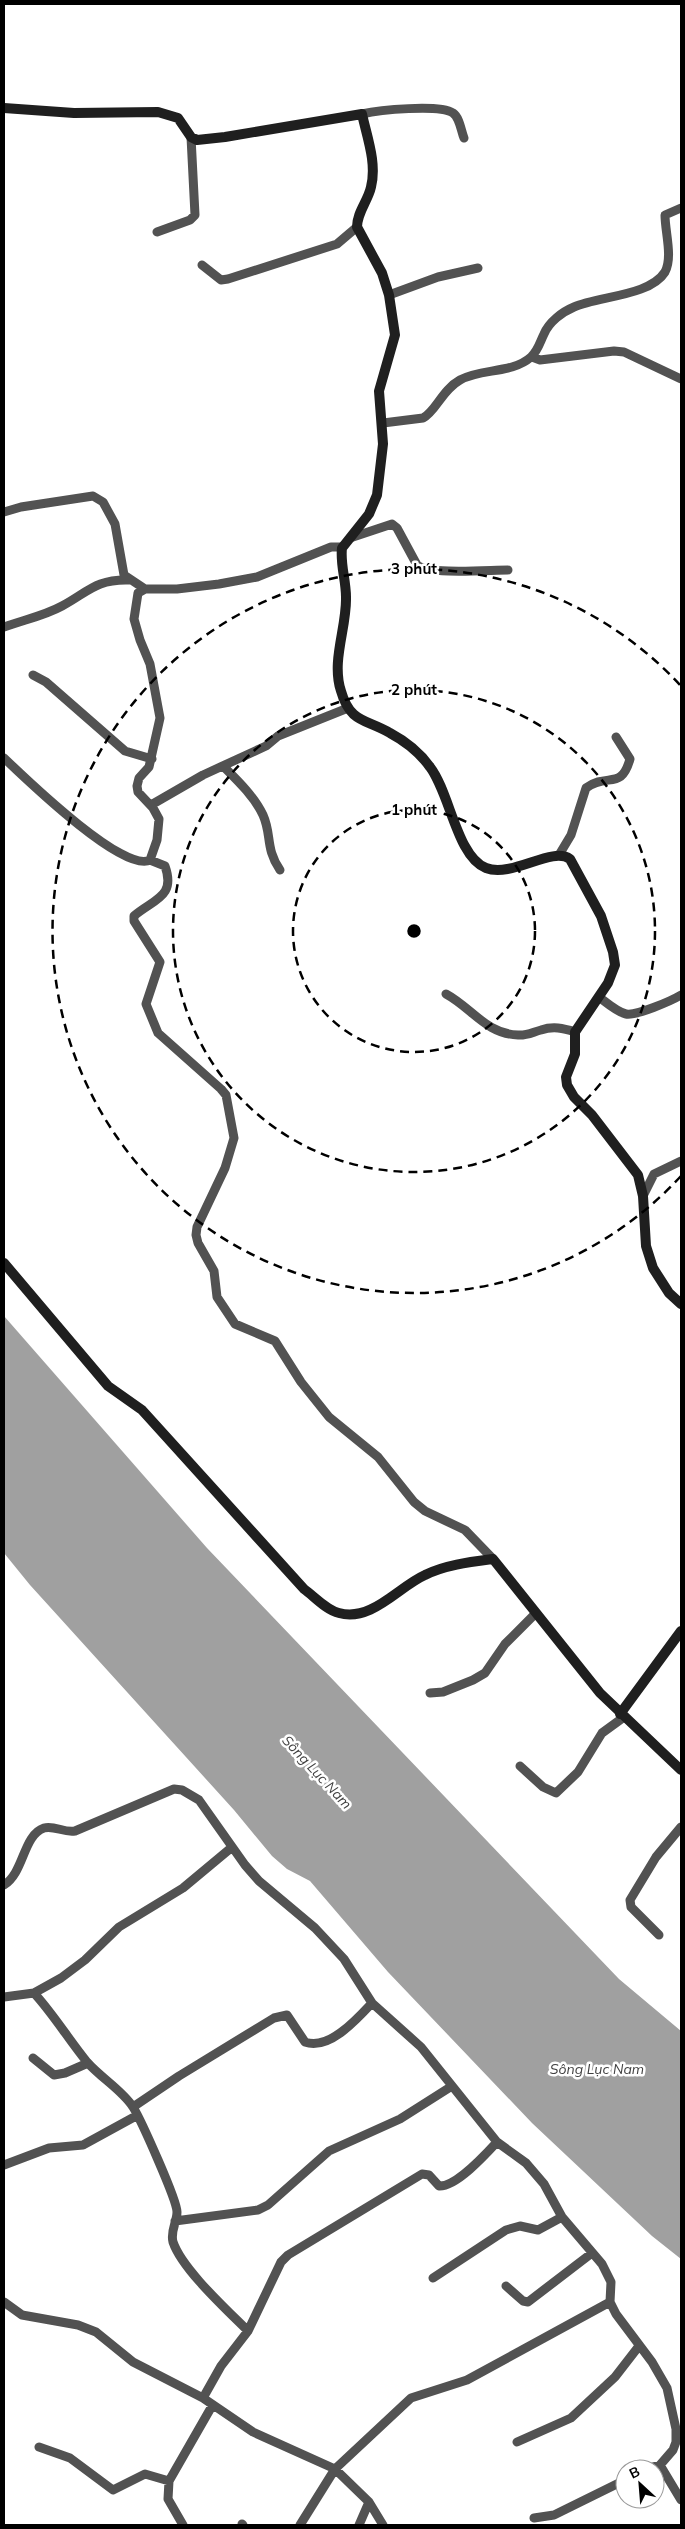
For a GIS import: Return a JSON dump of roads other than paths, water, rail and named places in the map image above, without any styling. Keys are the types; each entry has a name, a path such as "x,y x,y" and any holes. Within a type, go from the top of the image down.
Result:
{"street":[{"path":"4,108 74,113 158,112 178,118 191,137 197,140 225,137 379,110 440,110 453,113 457,117 464,138"},
{"path":"202,265 221,280 228,279 337,244 357,227 361,210 372,184 373,164 362,114"},
{"path":"157,232 190,220 195,215 191,137"},
{"path":"382,423 423,418 428,415 446,391 458,381 468,376 509,368 532,356 549,325 572,307 645,287 664,273 667,264 665,215 681,208"},
{"path":"357,227 382,273 389,295 394,335 379,391 382,423 382,464 377,495 370,514 342,547 346,597 339,676 341,693 348,708 357,718 390,732 426,762 449,803 468,852 480,865 495,870 517,868 559,855 570,859 600,916 613,952 613,970 599,998 575,1032 575,1054 566,1077 570,1091 592,1115 638,1176 643,1196 646,1246 653,1268 669,1293 681,1304"},
{"path":"389,295 438,277 478,268"},
{"path":"532,356 540,360 614,351 624,352 681,379"},
{"path":"4,512 21,507 86,496 96,498 103,502 111,514 118,536 122,568 129,580 145,588 177,589 243,581 331,547 342,547"},
{"path":"350,538 392,524 397,528 417,565 422,568 438,572 508,570"},
{"path":"4,627 62,606 84,590 100,584 129,580"},
{"path":"145,588 138,593 134,619 150,664 160,718 149,767 139,778 137,786 138,792 159,818 159,826 150,860"},
{"path":"33,675 46,682 124,751 152,758"},
{"path":"150,805 223,766 266,746 285,732 348,708"},
{"path":"559,855 571,834 586,788 598,780 618,779 624,774 630,759 616,737"},
{"path":"4,758 107,847 131,860 146,862 150,860 165,866 169,883 165,894 134,916 134,921 160,962 146,1004 158,1034 226,1095 234,1138 225,1168 197,1227 196,1236 214,1272 217,1297 235,1324 275,1341 301,1382 329,1417 378,1457 414,1502 425,1511 465,1530 492,1559 586,1678 622,1715 681,1770"},
{"path":"223,766 245,789 263,815 272,858 280,870"},
{"path":"446,994 462,1003 479,1021 497,1032 521,1036 551,1027 575,1032"},
{"path":"599,998 625,1014 631,1014 662,1005 681,995"},
{"path":"643,1196 654,1174 681,1161"},
{"path":"4,1263 108,1386 142,1410 304,1589 338,1613 352,1614 383,1603 426,1574 492,1559"},
{"path":"430,1693 443,1692 485,1673 505,1644 536,1613"},
{"path":"520,1766 543,1787 556,1792 578,1772 602,1733 622,1715 681,1631"},
{"path":"4,1885 14,1876 37,1832 50,1827 68,1832 75,1831 174,1789 182,1790 199,1800 231,1848 259,1881 315,1928 344,1959 372,2003 421,2047 497,2142 526,2163 544,2184 562,2217 602,2264 611,2282 610,2302 616,2314 664,2382 676,2429 673,2450 665,2459"},
{"path":"659,1935 631,1907 630,1900 656,1856 681,1827"},
{"path":"4,1997 34,1993 61,1978 85,1960 119,1928 183,1888 231,1848"},
{"path":"34,1993 55,2016 88,2063 135,2111 171,2192 177,2212 174,2221 173,2242 184,2260 213,2297 248,2332"},
{"path":"4,2165 49,2148 83,2144 135,2111 179,2076 274,2018 287,2015 305,2042 320,2042 337,2035 351,2026 372,2003"},
{"path":"34,2058 54,2075 65,2073 88,2063"},
{"path":"174,2221 258,2210 268,2205 329,2152 400,2119 452,2086"},
{"path":"203,2398 221,2366 248,2332 281,2262 294,2250 422,2174 429,2175 439,2186 449,2184 478,2162 497,2142"},
{"path":"434,2278 506,2230 520,2226 538,2230 562,2217"},
{"path":"506,2286 523,2301 528,2302 592,2253"},
{"path":"4,2302 22,2315 78,2325 96,2332 133,2362 203,2398 212,2406 253,2432 335,2470 369,2502 383,2525"},
{"path":"300,2525 335,2470 411,2398 467,2380 610,2302"},
{"path":"517,2442 571,2418 614,2377 639,2346"},
{"path":"183,2525 168,2499 169,2481 212,2406"},
{"path":"39,2447 70,2458 113,2490 144,2474 169,2481"},
{"path":"665,2473 681,2500"},
{"path":"534,2518 560,2512 615,2485"},
{"path":"359,2525 369,2502"}],"water":[{"name":"Sông Lục Nam","path":"4,1316 207,1548 619,1979 681,2031 681,2259 652,2236 532,2123 388,1972 310,1881 287,1869 272,1856 234,1810 30,1585 4,1553"}]}
